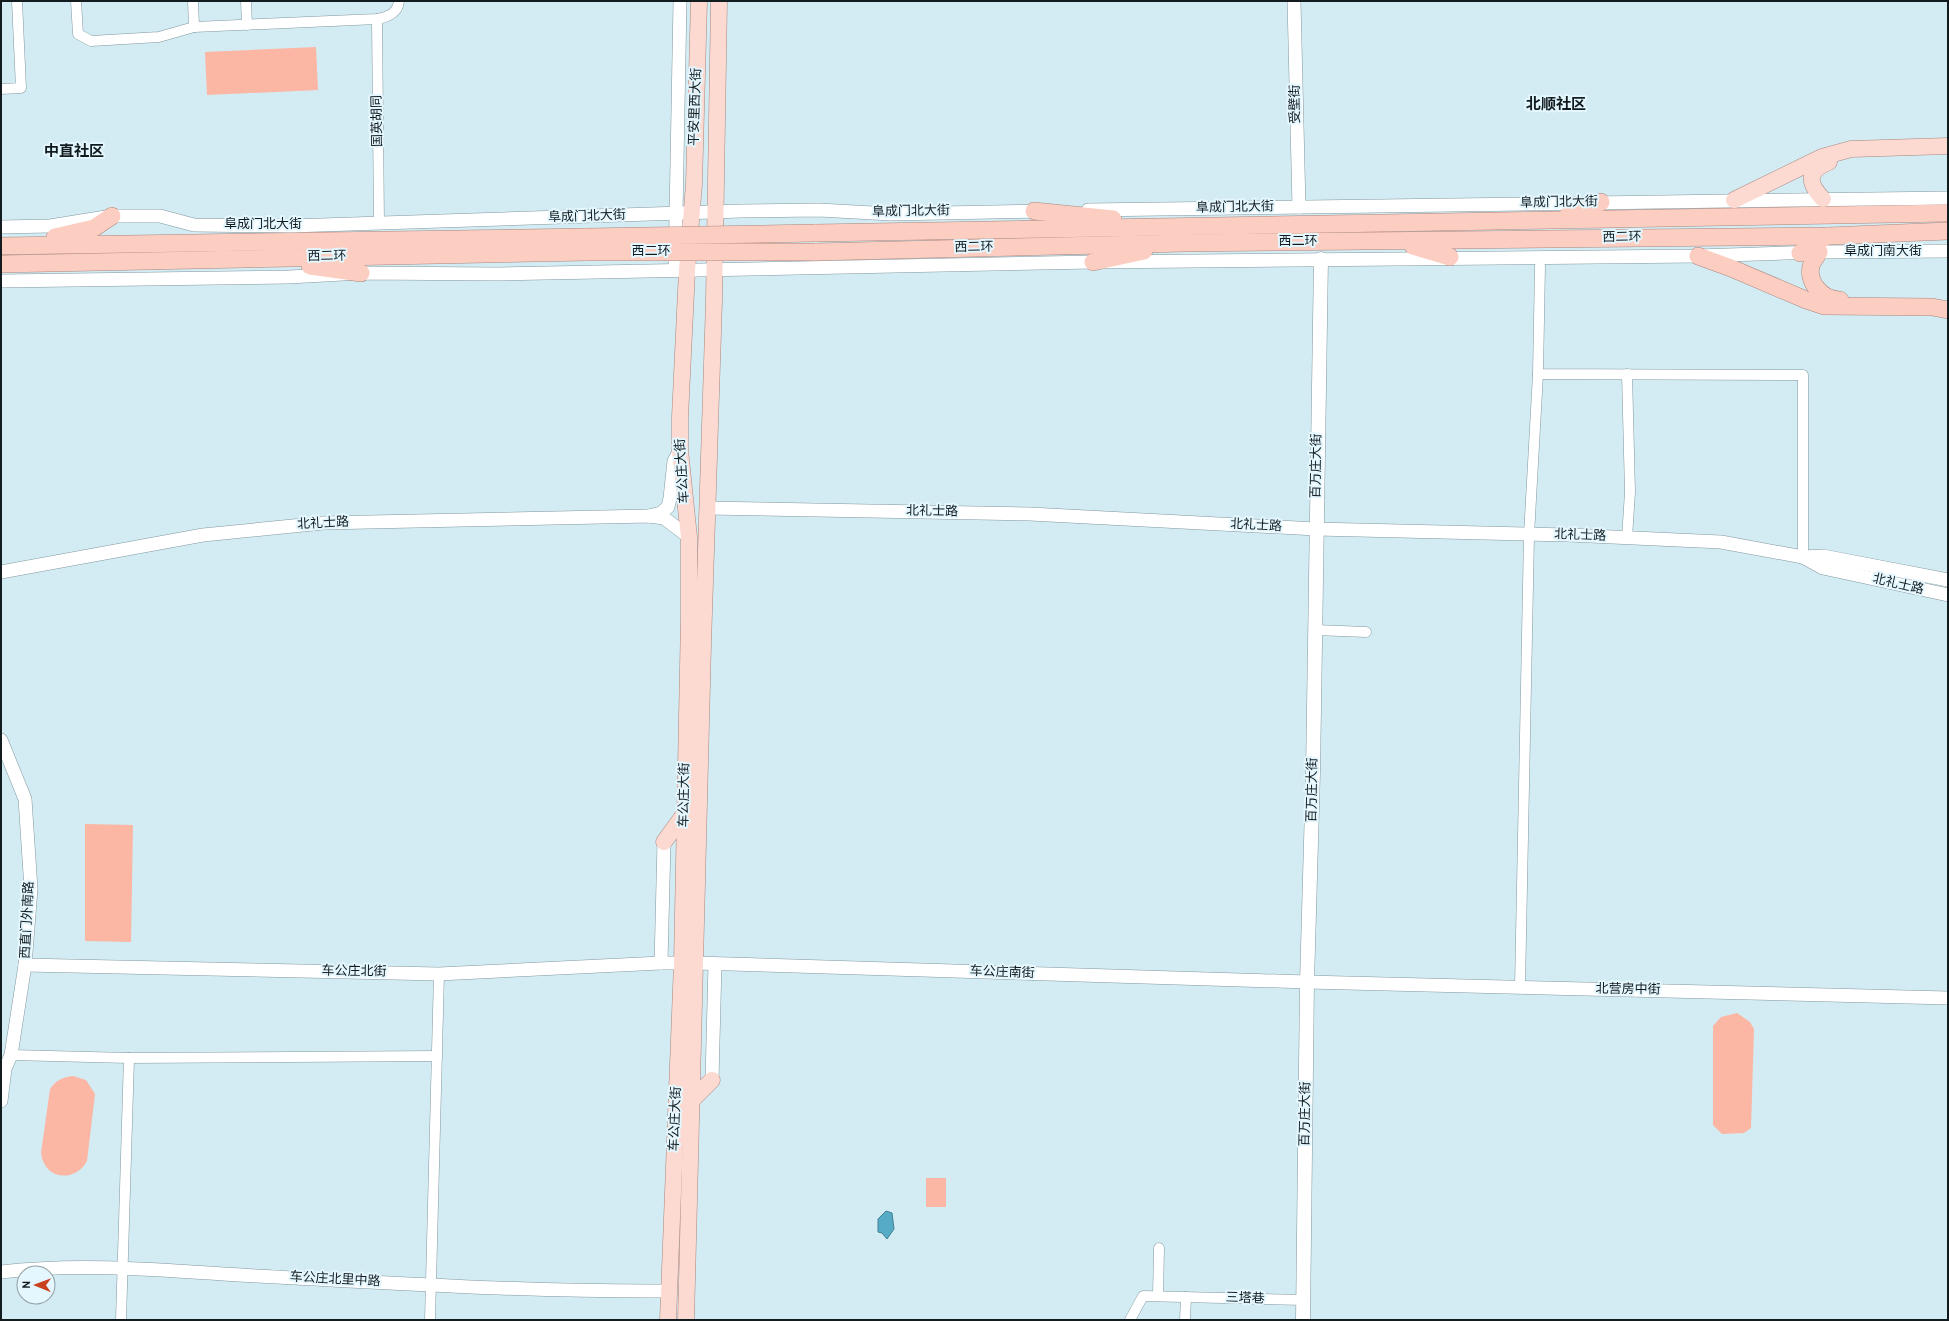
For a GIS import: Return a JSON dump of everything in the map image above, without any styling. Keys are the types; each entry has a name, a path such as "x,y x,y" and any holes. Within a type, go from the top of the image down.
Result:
{"highway":[{"path":"1559,219 1601,202"},
{"path":"1034,211 1185,235"},
{"name":"西二环","path":"1,246 122,243 586,244 815,252 1559,219 1948,213"},
{"path":"18,246 40,238 94,228 112,216"},
{"name":"西二环","path":"1,264 259,259 814,234 1185,235 1398,241 1828,236 1948,231"},
{"path":"1093,262 1185,235"},
{"path":"1800,253 1828,236"},
{"path":"1398,241 1450,257"},
{"path":"1819,252 1812,264 1811,280 1820,292 1834,300 1948,301"},
{"path":"1698,256 1824,306 1910,307 1948,310"},
{"path":"259,259 362,273"}],"main road":[{"name":"平安里西大街","path":"681,270 698,1"},
{"name":"平安里西大街","path":"714,270 719,1"},
{"path":"1734,200 1822,157 1850,149 1948,146"},
{"path":"1823,199 1813,188 1812,177 1818,167 1832,160 1854,154 1948,152"},
{"name":"百万庄大街","path":"1303,1320 1307,982 1313,772 1321,259"},
{"name":"车公庄大街","path":"681,270 680,450 689,537 685,814 692,1100 686,1320"},
{"name":"车公庄大街","path":"668,1320 689,963 707,508 714,270"},
{"path":"664,842 685,814"},
{"path":"692,1100 712,1080"}],"street":[{"path":"1,89 21,88 17,1"},
{"path":"76,1 78,34 91,41 159,37 194,27 377,19 389,16 396,10 400,1"},
{"path":"193,1 194,27"},
{"path":"246,1 247,25"},
{"path":"680,1 684,213"},
{"name":"受壁街","path":"1294,1 1299,207"},
{"name":"国英胡同","path":"377,19 379,224"},
{"path":"1823,199 1948,198"},
{"name":"阜成门北大街","path":"1,227 50,226 112,216 160,216 194,225 379,224 715,212 819,210 891,214 1823,199"},
{"name":"阜成门南大街","path":"1819,252 1948,251"},
{"path":"1,281 289,277 362,273 500,274 1093,262 1450,257 1698,256 1819,252"},
{"path":"1520,987 1529,535 1538,374 1540,266"},
{"path":"1538,374 1803,374 1804,557"},
{"path":"1627,538 1630,492 1628,374"},
{"name":"北礼士路","path":"649,516 661,513 668,506 674,461 680,450"},
{"name":"北礼士路","path":"707,508 1030,514 1316,529 1721,542 1804,557 1823,556 1948,580"},
{"name":"北礼士路","path":"1,572 203,535 323,523 649,516 664,518 689,537"},
{"name":"北礼士路","path":"1804,557 1823,568 1948,595"},
{"path":"1315,630 1366,632"},
{"name":"西直门外南路","path":"1,740 25,799 31,890 25,965 11,1056 3,1069 1,1102"},
{"path":"661,963 664,842"},
{"name":"车公庄北街","path":"25,965 439,974 661,963 689,963"},
{"name":"车公庄南街","path":"689,963 1307,982"},
{"path":"712,1080 715,964"},
{"path":"430,1320 439,974"},
{"name":"北营房中街","path":"1307,982 1948,998"},
{"path":"11,1056 129,1058 437,1056"},
{"path":"121,1320 129,1058"},
{"path":"1158,1296 1159,1248"},
{"name":"车公庄北里中路","path":"1,1272 36,1268 122,1268 533,1290 669,1291"},
{"name":"三塔巷","path":"1130,1320 1143,1296 1304,1300"},
{"path":"1185,1320 1186,1297"}],"shaded area":[{"path":"316,47 318,90 207,95 205,52"},
{"path":"85,824 133,825 131,942 85,941"},
{"path":"1737,1013 1750,1022 1754,1029 1751,1128 1744,1133 1722,1134 1713,1125 1713,1026 1721,1017"},
{"path":"73,1076 86,1080 95,1094 87,1161 82,1168 75,1173 61,1175 48,1169 43,1162 41,1153 50,1089 60,1080"},
{"path":"926,1178 946,1178 946,1207 926,1207"}],"water":[{"path":"886,1211 892,1213 894,1229 887,1239 882,1233 878,1232 878,1219"}],"district":[{"name":"北顺社区","path":"1556,105"},
{"name":"中直社区","path":"74,152"}]}
